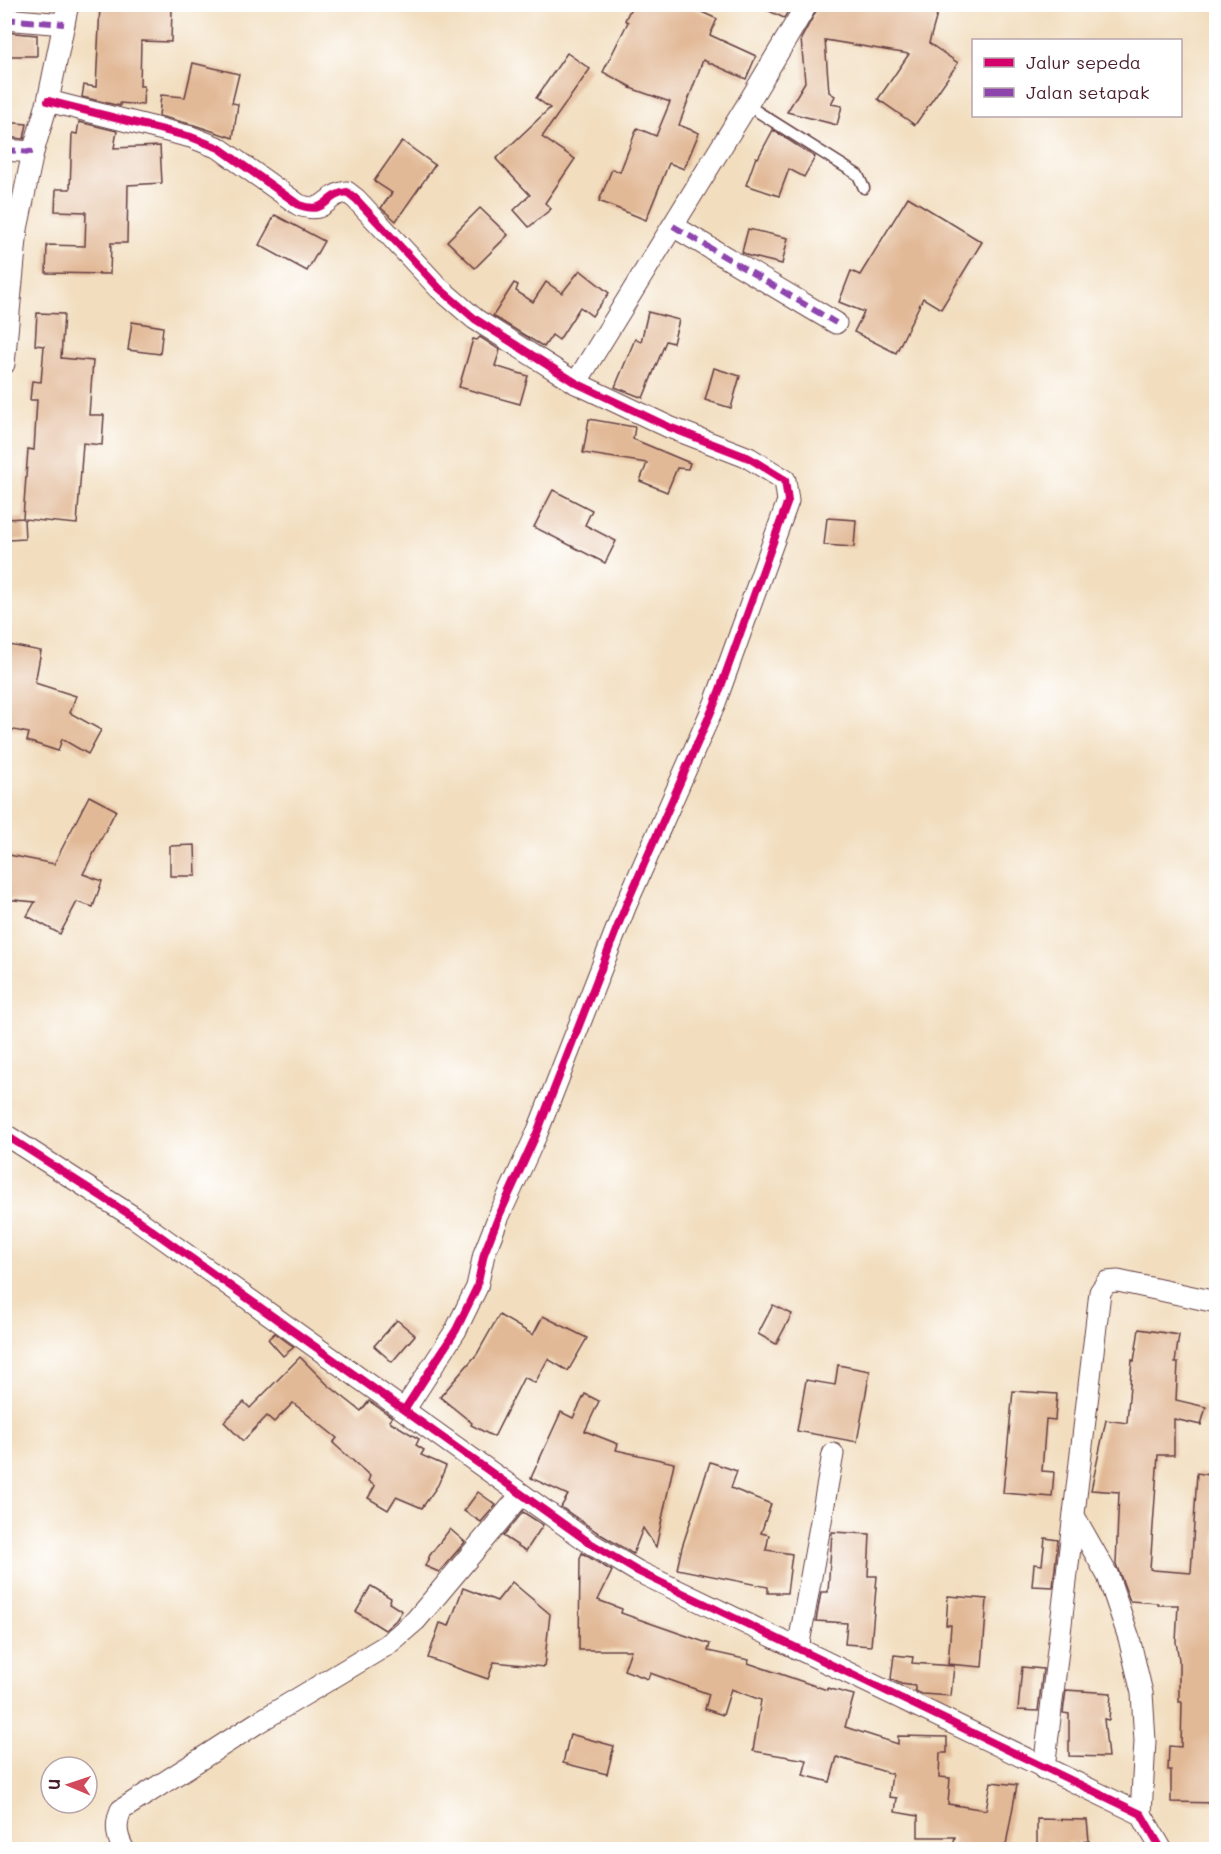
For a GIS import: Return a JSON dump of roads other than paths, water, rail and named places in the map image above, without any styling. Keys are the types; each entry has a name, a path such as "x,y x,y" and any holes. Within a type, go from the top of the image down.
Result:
{"street":[{"path":"576,383 807,4"},
{"path":"4,18 66,14 17,229 4,364"},
{"path":"48,101 191,137 219,148 299,204 312,209 320,207 336,193 347,192 456,304 475,319 576,383 669,427 749,458 785,480 788,501 715,703 626,905 537,1132 498,1218 484,1254 477,1287 456,1330 405,1410"},
{"path":"4,150 33,152"},
{"path":"673,226 836,323"},
{"path":"4,1134 135,1218 590,1543 637,1571 1141,1814"},
{"path":"1044,1769 1101,1292 1107,1282 1118,1281 1216,1302"},
{"path":"798,1649 833,1454"},
{"path":"124,1850 119,1841 116,1821 121,1809 387,1645 416,1620 521,1494"},
{"path":"1074,1516 1108,1576 1129,1638 1142,1693 1145,1741 1141,1814 1162,1850"}],"lane":[{"path":"747,105 858,175 864,188"}]}
